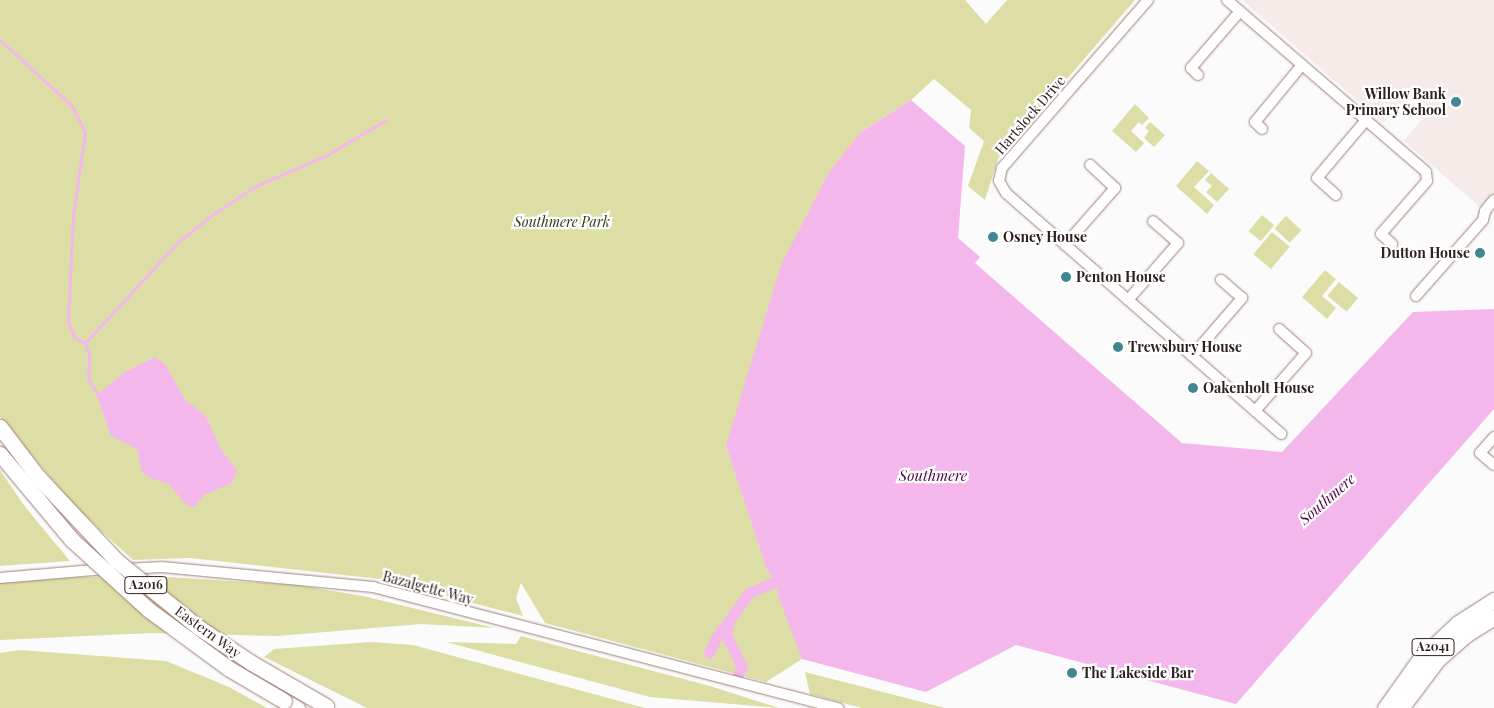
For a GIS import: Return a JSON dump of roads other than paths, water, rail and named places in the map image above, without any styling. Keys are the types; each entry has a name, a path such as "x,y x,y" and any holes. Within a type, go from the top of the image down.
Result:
{"main road":[{"name":"Eastern Way","path":"0,427 38,477 117,561 198,628 250,662 329,707"},
{"name":"Eastern Way","path":"0,454 32,496 72,540 149,610 220,663 298,708"},
{"name":"A2041","path":"1385,708 1420,659 1458,623 1494,600"},
{"name":"A2041","path":"1401,708 1438,659 1467,634 1494,617"}],"street":[{"name":"Hartslock Drive","path":"1148,0 1002,168 999,182 1006,193 1281,434"},
{"path":"1227,0 1426,172 1427,181 1381,234 1392,244"},
{"path":"1198,75 1191,68 1240,11"},
{"path":"1262,128 1255,122 1302,65"},
{"path":"1336,195 1317,178 1366,120"},
{"path":"1065,245 1115,188 1090,165"},
{"path":"1416,296 1483,220 1485,211 1494,200"},
{"path":"1128,300 1178,244 1153,221"},
{"path":"1192,356 1242,298 1221,280"},
{"path":"1255,411 1306,353 1278,330"},
{"path":"1494,437 1480,453 1494,466"},
{"name":"Bazalgette Way","path":"0,578 162,567 373,587 839,708"}],"water":[{"name":"Southmere","path":"911,100 965,146 958,238 980,257 975,263 1182,443 1282,452 1413,312 1494,309 1494,409 1236,704 1016,645 926,692 802,659 778,596 776,581 767,570 726,445 781,265 829,172 861,132"},
{"path":"155,357 165,364 185,400 206,416 220,448 237,470 232,483 204,495 194,507 186,505 169,484 150,478 142,472 137,449 111,436 97,395 125,372"}],"waterway":[{"path":"0,40 72,106 85,133 73,215 68,322 74,337 85,343 89,355 88,378 99,397"},
{"path":"85,343 177,243 212,215 254,187 325,156 386,120"},
{"path":"709,653 716,638 749,593 776,581"},
{"path":"729,622 726,635 742,666 738,674"}],"place":[{"name":"Willow Bank Primary School","path":"1456,102"},
{"name":"Osney House","path":"993,237"},
{"name":"Dutton House","path":"1480,253"},
{"name":"Penton House","path":"1066,277"},
{"name":"Trewsbury House","path":"1118,347"},
{"name":"Oakenholt House","path":"1193,388"},
{"name":"The Lakeside Bar","path":"1072,673"}],"park label":[{"name":"Southmere Park","path":"562,222"}]}
